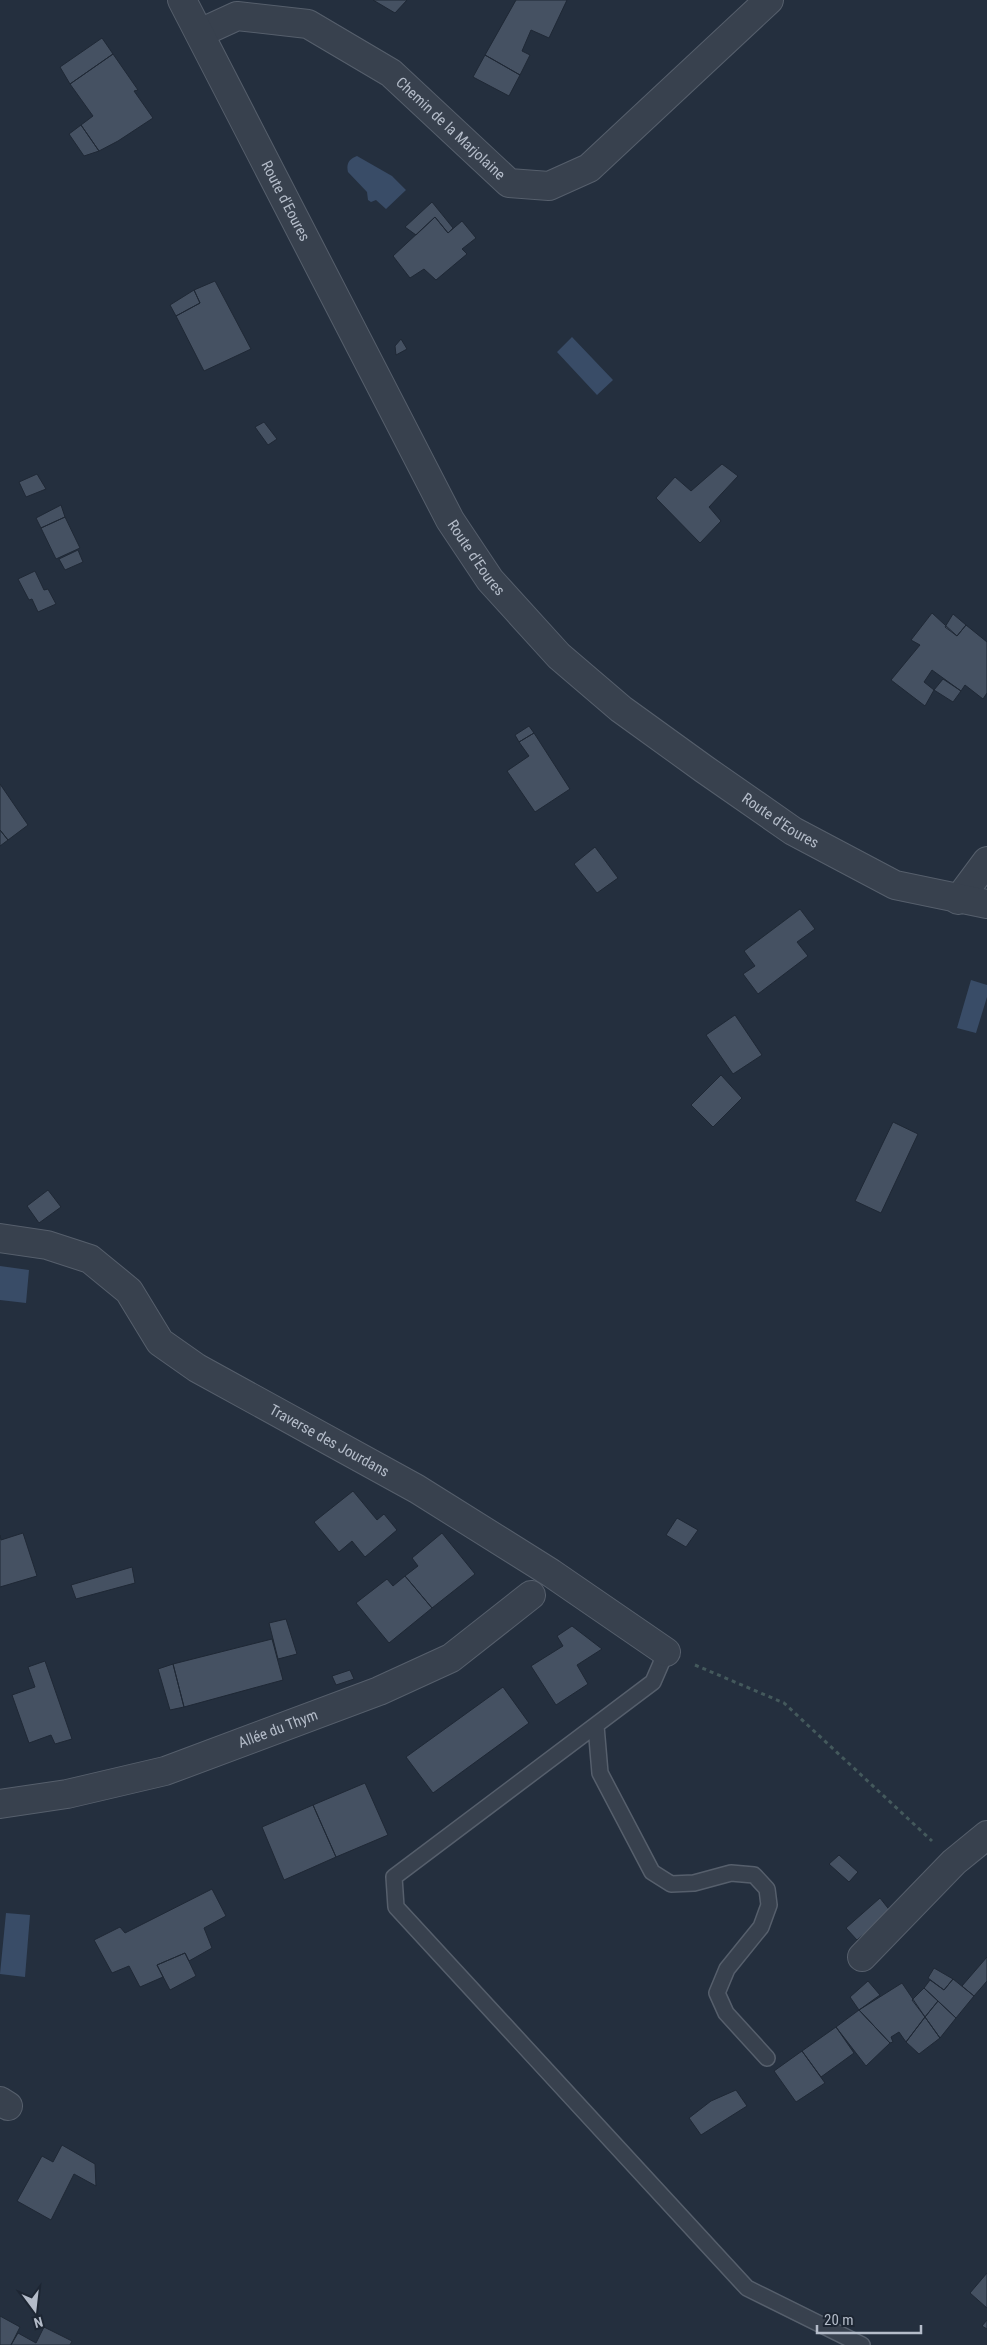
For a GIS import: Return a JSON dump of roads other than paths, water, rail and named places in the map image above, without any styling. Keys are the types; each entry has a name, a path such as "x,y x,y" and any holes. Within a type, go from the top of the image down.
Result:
{"street":[{"name":"Route d'Eoures","path":"182,0 450,520 490,580 559,656 621,709 793,831 895,885 958,900 987,904"},
{"name":"Chemin de la Marjolaine","path":"200,33 237,16 308,24 391,72 510,184 548,186 589,168 769,0"},
{"path":"958,900 987,861"},
{"name":"Traverse des Jourdans","path":"0,1238 47,1245 90,1258 128,1291 160,1342 197,1368 417,1488 551,1573 666,1652"},
{"name":"Allée du Thym","path":"0,1804 66,1794 166,1771 379,1690 451,1658 531,1595"},
{"path":"862,1957 954,1862 987,1835"}],"lane":[{"path":"666,1652 653,1682 394,1876 396,1907 747,2288 862,2345"},
{"path":"596,1726 600,1773 652,1872 671,1884 694,1883 731,1873 754,1875 767,1889 769,1905 761,1927 727,1969 718,1993 726,2013 767,2058"}],"water":[{"path":"357,156 392,176 406,190 386,209 376,200 371,202 368,200 367,192 348,172 349,162"},
{"path":"572,337 613,380 597,395 557,352"},
{"path":"971,980 987,985 987,997 976,1033 957,1028"},
{"path":"0,1266 29,1270 26,1303 0,1300"},
{"path":"6,1913 30,1915 25,1977 0,1974"}]}
